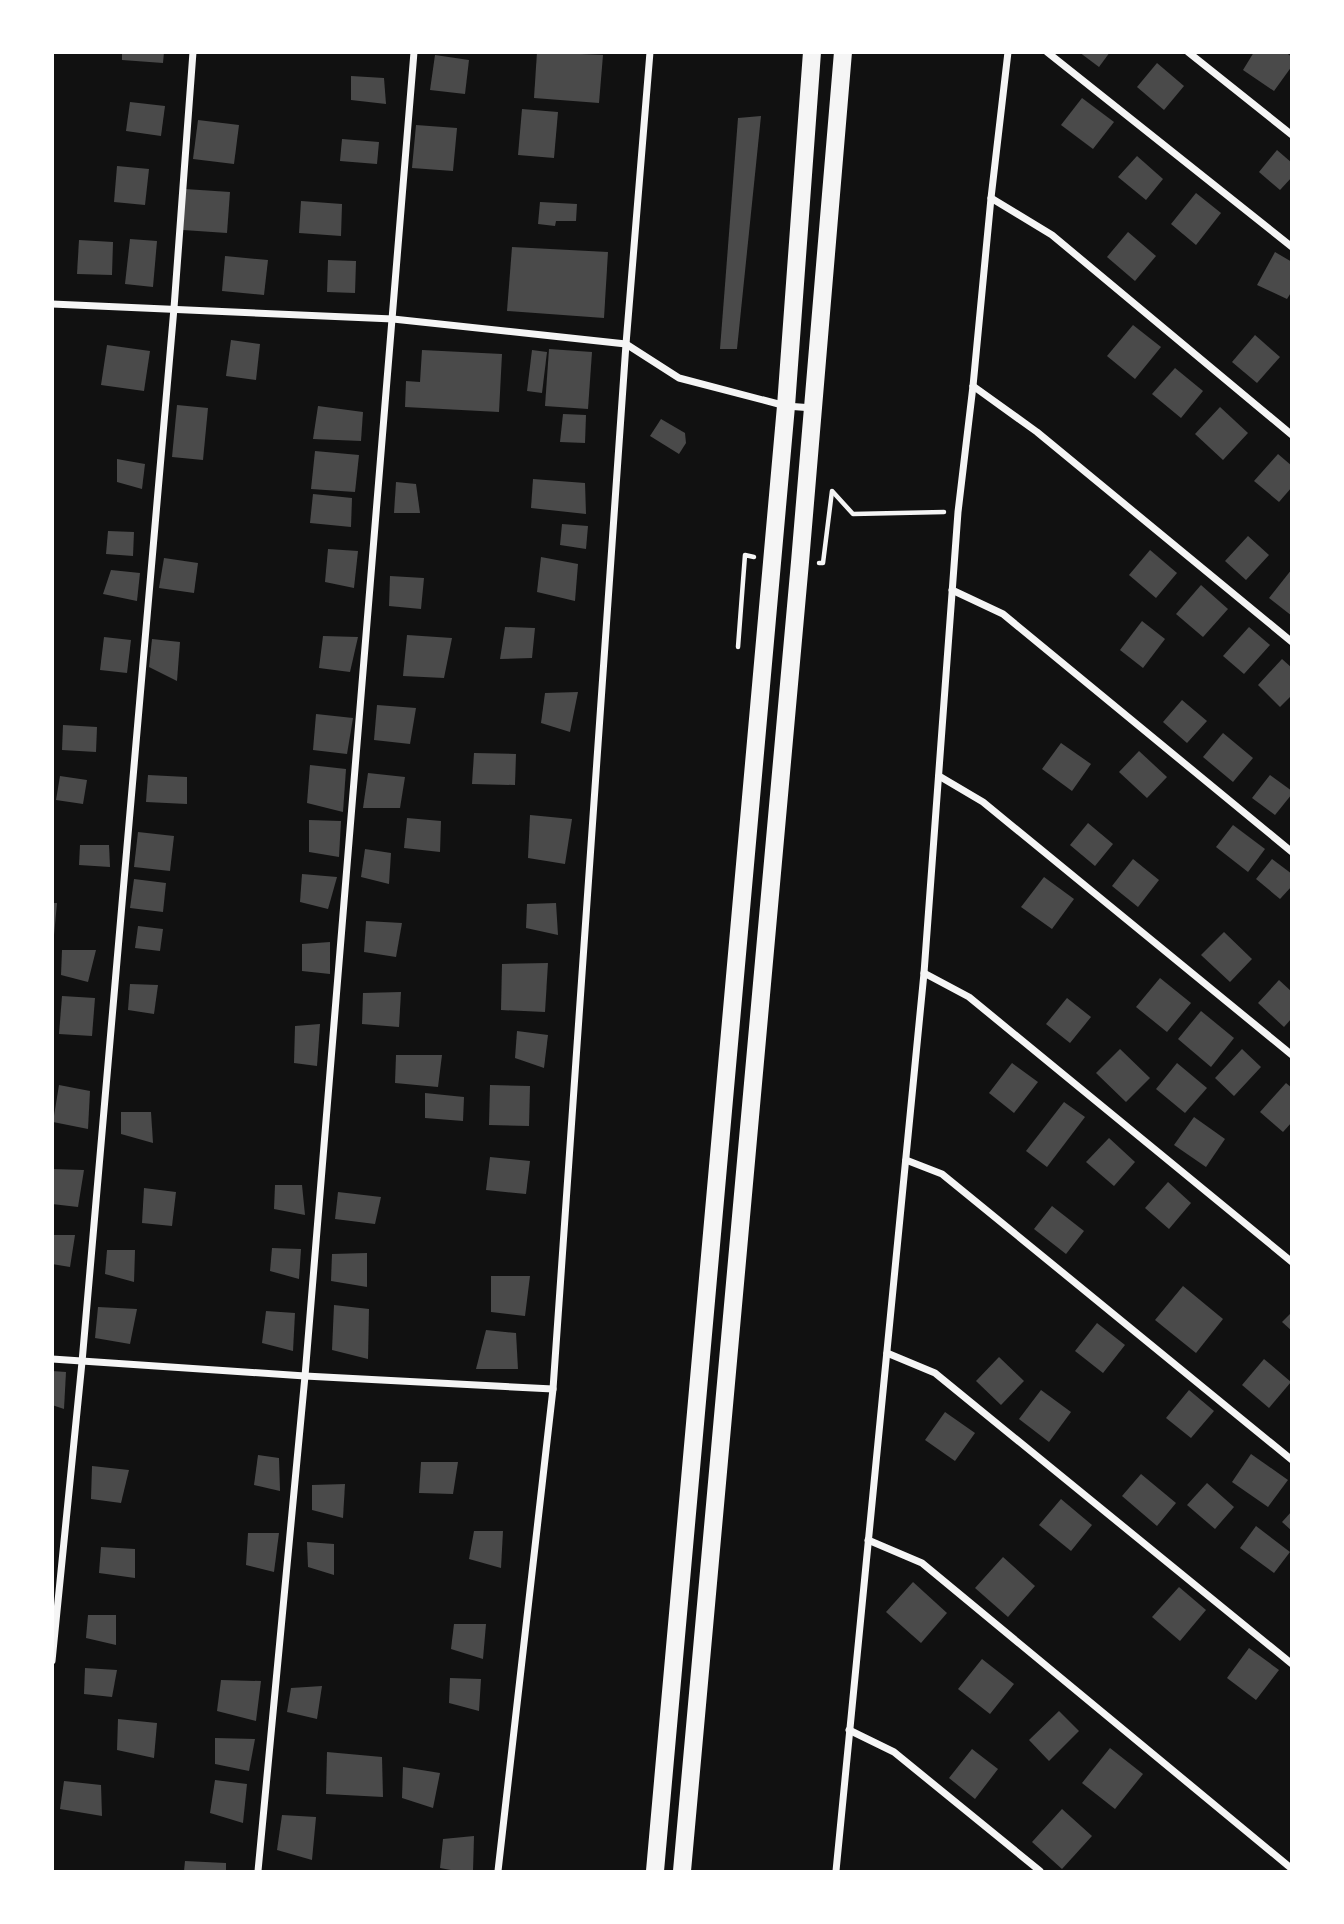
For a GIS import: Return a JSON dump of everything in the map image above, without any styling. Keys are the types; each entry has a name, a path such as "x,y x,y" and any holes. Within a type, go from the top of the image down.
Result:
{"highway":[{"path":"655,1871 786,406 813,52"},
{"path":"682,1871 843,52"}],"street":[{"path":"52,1661 82,1362 174,308 193,52"},
{"path":"258,1871 305,1376 414,52"},
{"path":"498,1871 553,1389 626,344 650,52"},
{"path":"836,1871 925,973 958,512 974,386 990,198 1008,52"},
{"path":"1047,52 1292,247"},
{"path":"1188,52 1292,135"},
{"path":"990,198 1052,235 1292,435"},
{"path":"52,303 393,319 626,344 679,378 786,406 813,408"},
{"path":"974,386 1037,432 1292,642"},
{"path":"953,590 1003,614 1292,852"},
{"path":"939,776 983,802 1292,1055"},
{"path":"925,973 969,998 1292,1262"},
{"path":"905,1160 942,1174 1292,1460"},
{"path":"887,1353 935,1373 1292,1664"},
{"path":"52,1359 553,1389"},
{"path":"868,1540 922,1563 1292,1869"},
{"path":"849,1730 894,1752 1041,1871"}],"path":[{"path":"827,529 832,491 853,514 958,512"},
{"path":"738,647 745,555 759,557"}],"building":[{"path":"122,52 164,52 163,63 122,60"},
{"path":"537,52 603,55 599,103 534,98"},
{"path":"1079,52 1110,52 1099,67"},
{"path":"1254,52 1285,52 1292,57 1292,66 1274,91 1243,70"},
{"path":"435,55 469,60 465,94 430,90"},
{"path":"1157,63 1184,86 1164,110 1137,87"},
{"path":"351,76 384,78 386,104 351,100"},
{"path":"1082,98 1114,122 1093,149 1061,125"},
{"path":"130,102 165,106 161,136 126,131"},
{"path":"522,109 558,112 554,158 518,155"},
{"path":"761,116 737,349 720,349 738,118"},
{"path":"198,120 239,125 234,164 193,159"},
{"path":"416,125 457,128 453,171 412,168"},
{"path":"342,139 379,142 377,164 340,161"},
{"path":"1277,150 1292,163 1292,177 1280,190 1259,172"},
{"path":"1137,156 1163,179 1146,200 1118,177"},
{"path":"117,166 149,169 145,205 114,202"},
{"path":"185,189 230,192 227,233 183,230"},
{"path":"1196,193 1221,213 1196,245 1171,224"},
{"path":"301,201 342,204 341,236 299,233"},
{"path":"540,202 577,204 576,221 556,221 555,226 538,224"},
{"path":"1128,232 1156,256 1135,281 1107,257"},
{"path":"130,239 157,241 153,287 125,284"},
{"path":"79,240 113,242 112,275 77,274"},
{"path":"512,247 608,252 604,318 507,311"},
{"path":"1275,252 1292,262 1292,291 1287,299 1257,285"},
{"path":"225,256 268,260 264,295 222,291"},
{"path":"328,260 356,261 355,293 327,292"},
{"path":"1133,325 1161,347 1135,379 1107,356"},
{"path":"1255,335 1280,357 1257,383 1232,362"},
{"path":"231,340 260,344 256,380 226,376"},
{"path":"107,345 150,351 144,391 101,385"},
{"path":"549,349 592,352 588,409 545,406"},
{"path":"422,350 502,354 499,412 405,407 406,381 420,382"},
{"path":"532,350 547,352 542,393 527,391"},
{"path":"1175,368 1203,391 1181,418 1152,394"},
{"path":"177,405 208,408 203,460 172,457"},
{"path":"318,406 363,412 361,441 313,439"},
{"path":"1220,407 1248,433 1223,460 1195,434"},
{"path":"563,414 586,415 585,443 560,442"},
{"path":"661,419 685,433 686,443 679,454 650,436"},
{"path":"315,451 359,455 355,492 311,489"},
{"path":"1278,454 1292,466 1292,487 1279,502 1254,481"},
{"path":"117,459 145,464 142,489 117,482"},
{"path":"533,479 585,483 586,514 531,508"},
{"path":"396,482 416,484 420,513 394,513"},
{"path":"313,494 352,498 351,527 310,523"},
{"path":"562,524 588,526 586,549 560,545"},
{"path":"108,531 134,532 133,556 106,554"},
{"path":"1248,536 1269,555 1246,580 1225,561"},
{"path":"328,549 358,551 354,588 325,582"},
{"path":"1150,550 1177,573 1156,598 1129,575"},
{"path":"541,557 578,564 575,601 537,592"},
{"path":"164,558 198,563 194,593 159,588"},
{"path":"1292,569 1292,616 1269,598"},
{"path":"111,570 140,573 137,601 103,594"},
{"path":"390,576 424,578 421,609 389,606"},
{"path":"1201,585 1228,609 1203,637 1176,614"},
{"path":"1142,621 1165,639 1143,668 1120,650"},
{"path":"505,627 535,628 532,658 500,659"},
{"path":"1249,627 1270,645 1244,674 1223,656"},
{"path":"407,635 452,638 444,678 403,676"},
{"path":"323,636 358,637 350,672 319,668"},
{"path":"104,637 131,640 127,673 100,670"},
{"path":"152,639 180,642 177,681 149,667"},
{"path":"1282,659 1292,668 1292,695 1280,707 1258,685"},
{"path":"578,692 570,732 541,723 545,693"},
{"path":"1182,700 1207,721 1187,743 1163,722"},
{"path":"377,705 416,708 410,744 374,740"},
{"path":"316,714 353,718 347,754 313,750"},
{"path":"63,725 97,727 96,752 62,750"},
{"path":"1223,733 1253,758 1233,782 1203,757"},
{"path":"1061,743 1091,764 1072,791 1042,769"},
{"path":"1139,751 1167,777 1147,798 1119,772"},
{"path":"474,753 516,754 515,785 472,784"},
{"path":"310,765 346,769 343,812 307,803"},
{"path":"368,773 405,777 400,808 363,808"},
{"path":"148,775 187,777 187,804 146,802"},
{"path":"1270,775 1292,791 1275,815 1252,798"},
{"path":"60,776 87,780 83,804 56,800"},
{"path":"530,815 572,819 565,864 528,858"},
{"path":"407,818 441,821 440,852 404,848"},
{"path":"309,820 341,821 339,857 309,852"},
{"path":"1088,823 1113,844 1095,866 1070,845"},
{"path":"1233,825 1265,849 1248,872 1216,847"},
{"path":"138,832 174,836 170,871 134,867"},
{"path":"80,845 109,845 110,867 79,865"},
{"path":"365,849 391,853 389,884 361,877"},
{"path":"1133,859 1159,880 1138,907 1112,886"},
{"path":"1272,859 1292,874 1292,886 1280,899 1256,879"},
{"path":"302,874 337,877 328,909 300,902"},
{"path":"1044,877 1074,899 1052,929 1021,907"},
{"path":"134,879 166,883 163,912 130,908"},
{"path":"52,903 57,903 54,935 52,935"},
{"path":"556,903 558,935 526,928 527,904"},
{"path":"366,921 402,923 396,957 364,952"},
{"path":"138,926 163,929 160,951 135,948"},
{"path":"1224,932 1252,959 1230,982 1201,955"},
{"path":"330,942 330,974 302,971 302,944"},
{"path":"62,950 96,950 88,982 61,975"},
{"path":"548,963 545,1012 501,1010 502,964"},
{"path":"1160,978 1191,1003 1167,1032 1136,1007"},
{"path":"1279,980 1292,992 1292,1018 1284,1027 1258,1003"},
{"path":"130,984 158,985 154,1014 128,1010"},
{"path":"401,992 399,1027 362,1024 363,993"},
{"path":"62,996 95,998 92,1036 59,1034"},
{"path":"1067,998 1091,1017 1070,1043 1046,1024"},
{"path":"1201,1011 1234,1038 1211,1067 1178,1039"},
{"path":"320,1024 317,1066 294,1063 295,1026"},
{"path":"517,1031 548,1035 544,1068 515,1058"},
{"path":"1120,1049 1150,1078 1126,1102 1096,1073"},
{"path":"1242,1049 1261,1067 1234,1096 1215,1078"},
{"path":"396,1055 442,1055 438,1087 395,1083"},
{"path":"1012,1063 1038,1082 1014,1113 989,1093"},
{"path":"1177,1063 1207,1088 1185,1113 1156,1089"},
{"path":"1286,1083 1292,1088 1292,1122 1283,1132 1260,1112"},
{"path":"59,1085 90,1091 88,1129 53,1122"},
{"path":"490,1085 530,1086 529,1126 489,1125"},
{"path":"425,1093 464,1097 463,1121 425,1118"},
{"path":"1064,1102 1085,1117 1047,1167 1026,1151"},
{"path":"121,1112 151,1112 153,1143 121,1134"},
{"path":"1194,1117 1225,1139 1206,1167 1174,1145"},
{"path":"1109,1138 1135,1162 1114,1186 1086,1162"},
{"path":"490,1157 530,1161 526,1194 486,1190"},
{"path":"52,1169 84,1170 78,1207 52,1204"},
{"path":"1168,1182 1191,1203 1169,1229 1145,1208"},
{"path":"275,1185 302,1185 305,1215 274,1209"},
{"path":"144,1188 176,1192 172,1226 142,1223"},
{"path":"338,1192 381,1197 375,1224 335,1219"},
{"path":"1052,1206 1084,1231 1066,1254 1034,1229"},
{"path":"52,1235 75,1235 70,1267 52,1264"},
{"path":"272,1248 301,1249 299,1279 270,1271"},
{"path":"107,1250 135,1250 134,1282 105,1274"},
{"path":"367,1253 367,1287 331,1281 332,1254"},
{"path":"491,1276 530,1276 525,1316 491,1312"},
{"path":"1183,1286 1223,1319 1196,1353 1155,1320"},
{"path":"334,1305 369,1309 368,1359 332,1350"},
{"path":"98,1307 137,1309 130,1344 95,1338"},
{"path":"266,1311 295,1313 293,1351 262,1343"},
{"path":"1292,1312 1292,1331 1282,1322"},
{"path":"1097,1323 1125,1345 1103,1373 1075,1351"},
{"path":"486,1330 516,1333 518,1369 476,1369"},
{"path":"999,1357 1024,1381 1001,1405 976,1381"},
{"path":"1264,1359 1291,1382 1269,1408 1242,1385"},
{"path":"52,1371 66,1372 64,1409 52,1405"},
{"path":"1041,1390 1071,1412 1049,1442 1019,1419"},
{"path":"1189,1390 1214,1411 1191,1438 1166,1418"},
{"path":"945,1412 975,1433 955,1461 925,1440"},
{"path":"1251,1454 1288,1480 1268,1507 1232,1482"},
{"path":"258,1455 279,1458 280,1491 254,1485"},
{"path":"421,1462 458,1462 453,1494 419,1493"},
{"path":"92,1466 129,1470 121,1503 91,1499"},
{"path":"1141,1474 1176,1503 1157,1526 1122,1496"},
{"path":"1207,1483 1234,1507 1215,1529 1187,1505"},
{"path":"345,1484 343,1518 312,1510 312,1485"},
{"path":"1061,1499 1092,1525 1071,1551 1039,1525"},
{"path":"1292,1511 1292,1531 1282,1522"},
{"path":"1256,1526 1290,1552 1274,1573 1240,1548"},
{"path":"474,1531 503,1531 501,1568 469,1559"},
{"path":"248,1533 279,1533 274,1572 246,1565"},
{"path":"307,1542 334,1544 334,1575 308,1567"},
{"path":"101,1547 135,1549 135,1578 99,1573"},
{"path":"1003,1557 1035,1586 1008,1617 975,1588"},
{"path":"913,1582 947,1613 921,1643 886,1612"},
{"path":"1179,1587 1206,1610 1180,1641 1152,1617"},
{"path":"88,1615 116,1615 116,1645 86,1638"},
{"path":"454,1624 486,1624 483,1659 451,1649"},
{"path":"1249,1648 1279,1670 1256,1700 1227,1678"},
{"path":"982,1659 1014,1684 990,1714 958,1689"},
{"path":"85,1668 117,1670 112,1697 84,1694"},
{"path":"450,1678 481,1679 479,1711 449,1703"},
{"path":"221,1680 261,1681 256,1721 217,1711"},
{"path":"322,1686 317,1719 287,1712 291,1688"},
{"path":"1059,1711 1079,1731 1049,1761 1029,1740"},
{"path":"118,1719 157,1723 154,1758 117,1750"},
{"path":"215,1738 255,1739 249,1771 215,1764"},
{"path":"1110,1748 1143,1774 1115,1809 1082,1783"},
{"path":"972,1749 998,1769 975,1799 949,1778"},
{"path":"327,1752 382,1757 383,1797 326,1794"},
{"path":"403,1767 440,1773 433,1808 402,1798"},
{"path":"215,1780 247,1784 243,1823 210,1813"},
{"path":"64,1781 101,1785 102,1816 60,1809"},
{"path":"1062,1809 1092,1836 1062,1869 1032,1842"},
{"path":"282,1815 316,1817 312,1860 277,1850"},
{"path":"474,1836 473,1871 440,1868 443,1839"},
{"path":"185,1861 226,1863 226,1871 184,1871"}]}
